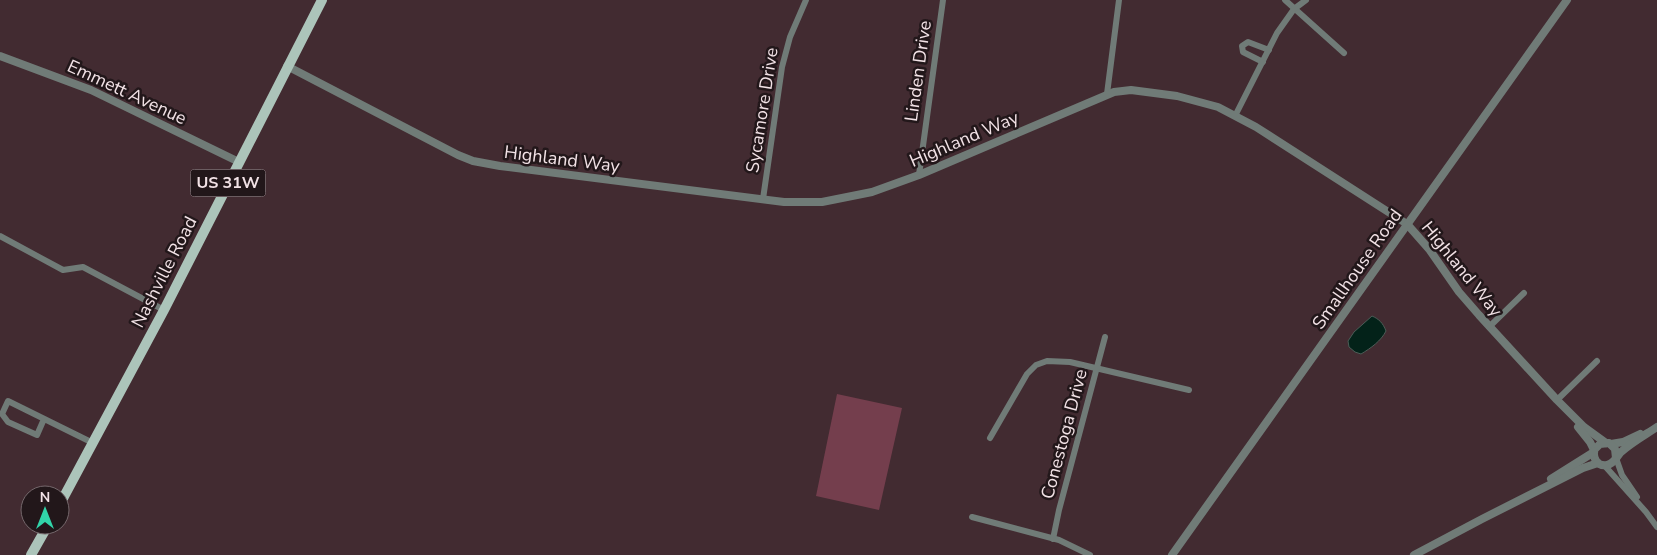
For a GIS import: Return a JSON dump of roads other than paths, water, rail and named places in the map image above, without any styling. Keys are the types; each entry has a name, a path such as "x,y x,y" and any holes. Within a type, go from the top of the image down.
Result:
{"main road":[{"name":"Nashville Road","path":"70,486 164,310 322,0"},
{"path":"31,555 42,535"}],"street":[{"name":"Sycamore Drive","path":"763,199 782,67 790,37 806,0"},
{"name":"Linden Drive","path":"919,175 942,0"},
{"path":"1107,94 1119,0"},
{"path":"1285,0 1344,53"},
{"path":"1235,116 1277,33 1294,9 1306,0"},
{"name":"Smallhouse Road","path":"1172,555 1567,0"},
{"path":"1263,62 1243,52 1242,46 1248,42 1268,50"},
{"name":"Emmett Avenue","path":"0,56 91,90 239,162"},
{"name":"Highland Way","path":"288,66 439,146 473,161 763,199 804,202 834,201 872,192 919,175 1107,94 1120,91 1131,90 1177,96 1218,107 1407,224 1429,249 1462,296 1489,327 1584,427 1608,444"},
{"path":"0,236 63,270 83,267 164,310"},
{"path":"1489,327 1524,293"},
{"name":"Conestoga Drive","path":"1053,539 1105,337"},
{"path":"990,438 1027,374 1036,365 1045,362 1065,361 1190,390"},
{"path":"1557,400 1598,361"},
{"name":"Highland Way","path":"1557,400 1563,411 1590,442 1594,451"},
{"path":"44,419 36,435 8,422 2,414 8,401 93,443"},
{"path":"1502,509 1594,451 1598,446 1623,442 1657,426"},
{"path":"1414,555 1583,468 1610,464 1623,450 1657,426"},
{"path":"1608,444 1616,452 1622,476 1633,490 1645,511"},
{"path":"1594,451 1595,459 1645,511 1657,527"},
{"path":"972,517 1053,539 1071,545 1090,555"}]}
